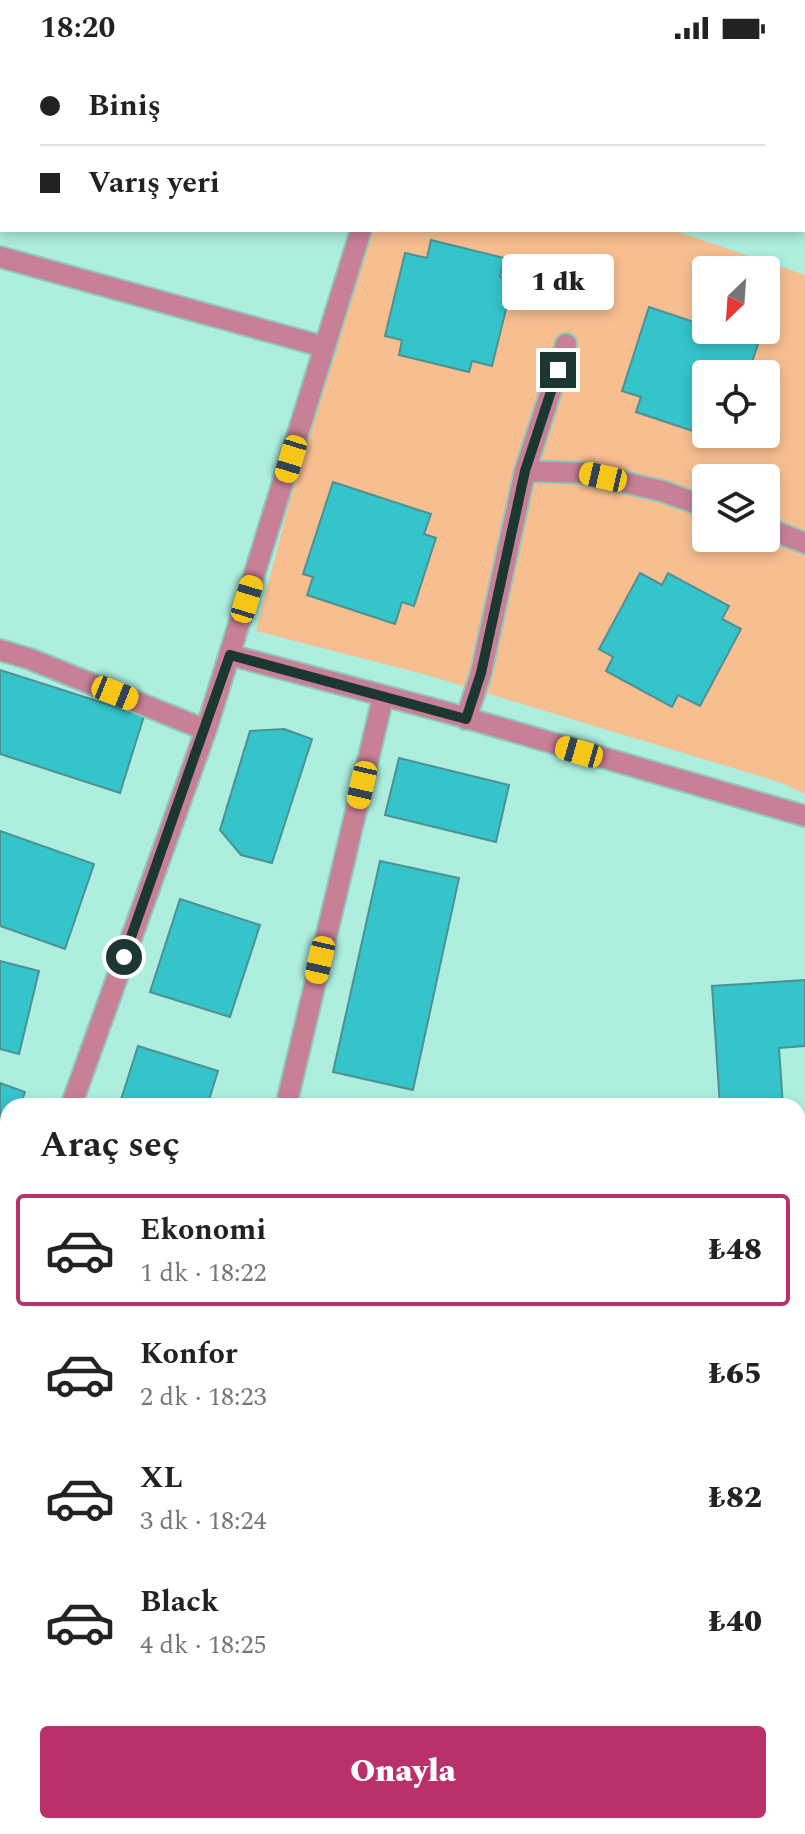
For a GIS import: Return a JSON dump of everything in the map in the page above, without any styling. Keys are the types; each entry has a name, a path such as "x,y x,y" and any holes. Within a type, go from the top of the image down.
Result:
{"street":[{"path":"74,1098 206,730 360,232"},
{"path":"0,257 325,347"},
{"path":"466,719 487,645 525,471 566,344"},
{"path":"525,471 583,473 662,491 692,502"},
{"path":"780,533 805,543"},
{"path":"0,650 30,659 206,730"},
{"path":"230,655 805,816"},
{"path":"288,1098 383,697"}],"shaded area":[{"path":"359,232 678,232 749,256 692,256 692,344 780,344 780,267 805,275 805,794 782,783 427,675 256,631"}],"building":[{"path":"431,240 504,258 500,277 513,281 492,366 472,361 469,372 399,355 402,340 385,336 405,253 427,258"},
{"path":"649,307 692,321 692,344 758,344 753,360 692,360 692,431 636,412 641,397 622,391"},
{"path":"333,482 431,514 424,534 436,538 414,606 402,602 395,624 307,595 313,577 303,574"},
{"path":"640,573 662,585 668,573 729,606 722,619 741,629 700,706 678,695 672,707 606,671 613,657 599,649"},
{"path":"0,670 144,716 120,793 0,754"},
{"path":"284,729 312,739 272,863 241,855 220,830 250,731"},
{"path":"399,758 509,785 496,842 385,815"},
{"path":"0,831 94,864 65,949 0,926"},
{"path":"380,861 459,878 413,1090 333,1072"},
{"path":"180,899 260,925 230,1017 150,992"},
{"path":"0,961 39,971 19,1054 0,1049"},
{"path":"805,980 805,1046 779,1048 782,1098 719,1098 712,986"},
{"path":"138,1046 218,1071 210,1098 122,1098"},
{"path":"0,1083 25,1092 23,1098 0,1098"}],"route":[{"path":"124,957 230,655 466,719 481,673 525,471 558,370"}]}
